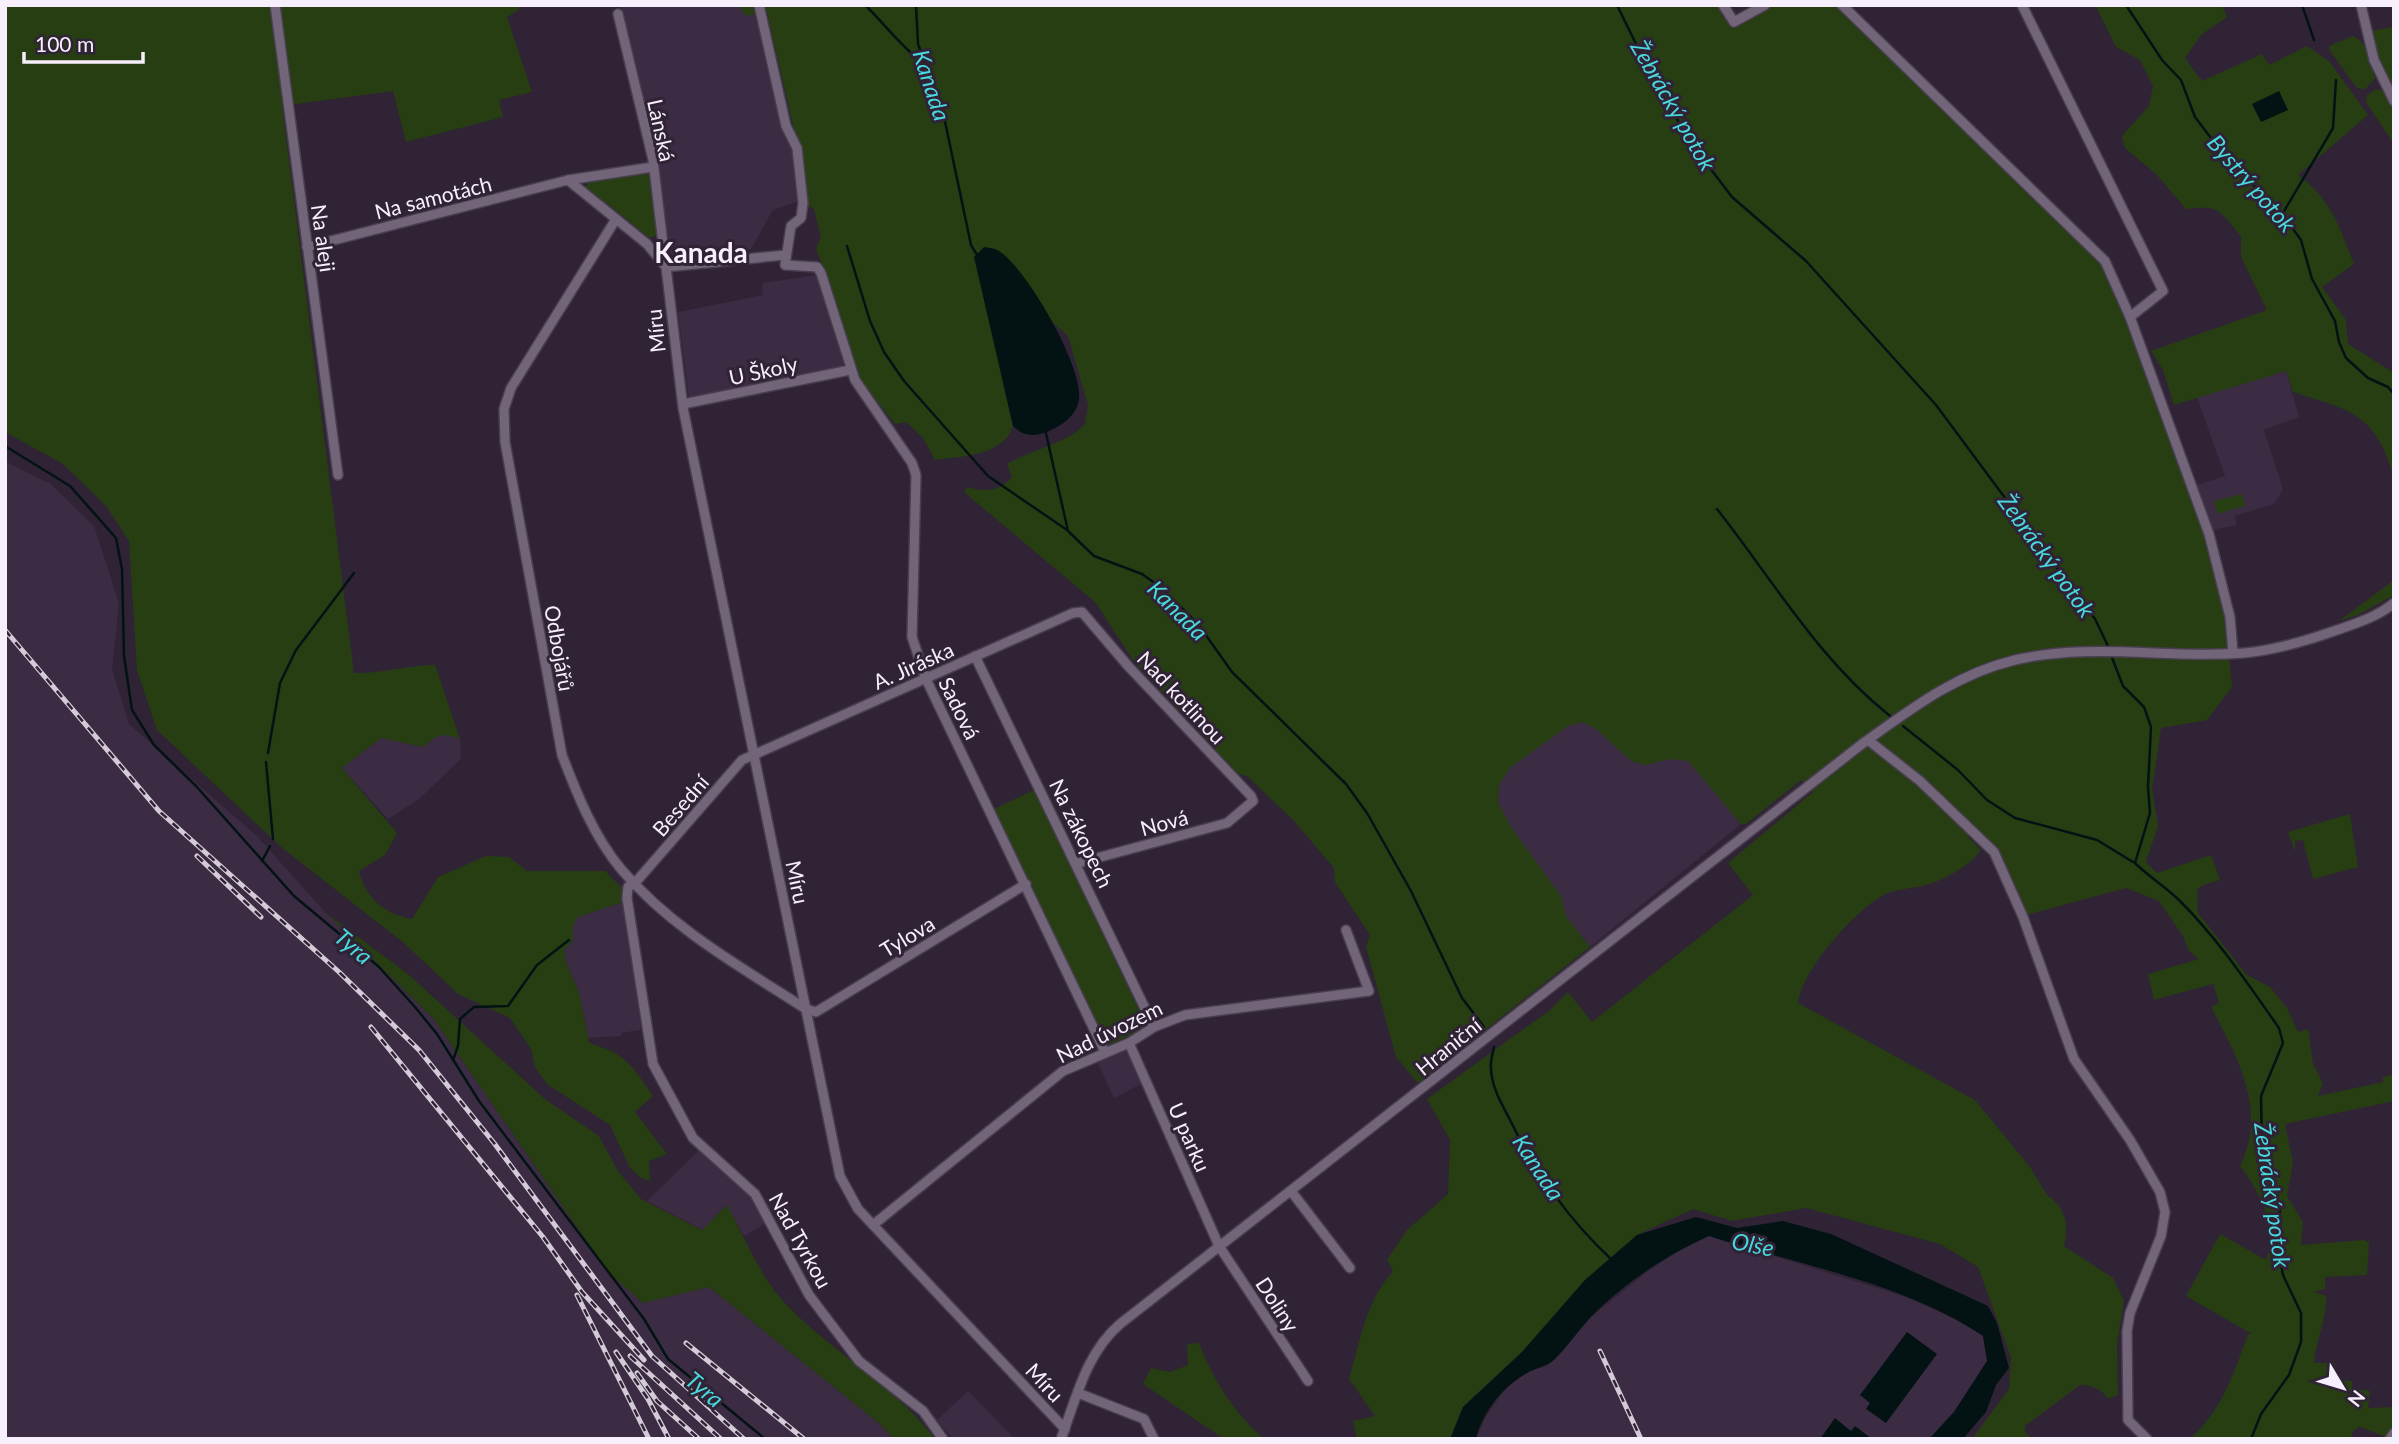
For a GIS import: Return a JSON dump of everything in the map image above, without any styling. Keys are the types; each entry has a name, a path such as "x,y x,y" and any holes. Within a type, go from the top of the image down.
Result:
{"street":[{"name":"Na aleji","path":"275,5 338,475"},
{"path":"666,267 785,255 791,226 801,218 803,203 797,148 786,126 759,5"},
{"path":"1723,5 1734,22 1765,5"},
{"path":"1842,5 2105,261 2130,317 2209,534 2230,617 2234,653"},
{"path":"2022,5 2163,291 2130,317"},
{"path":"2361,5 2374,60 2394,101"},
{"name":"Lánská","path":"618,14 653,167 663,244 657,252"},
{"name":"Na samotách","path":"307,247 568,180 653,167"},
{"path":"568,180 657,252"},
{"name":"Odbojářů","path":"616,219 511,388 504,409 504,429 562,755 579,799 621,869 673,922 806,1009"},
{"name":"Míru","path":"657,252 666,267 682,404 840,1176 858,1209 1065,1429 1061,1439"},
{"name":"Sadová","path":"785,255 785,265 817,267 821,273 850,370 912,463 916,475 912,637 926,679 1105,1052"},
{"name":"U Školy","path":"682,404 850,370"},
{"path":"2391,606 2394,617"},
{"name":"Hraniční","path":"1065,1429 1094,1354 1107,1336 1865,742 1955,680 2015,660 2082,650 2234,653 2291,645 2372,618 2391,606"},
{"name":"A. Jiráska","path":"754,755 1073,613 1087,615"},
{"name":"Nad kotlinou","path":"1087,615 1129,667 1251,796 1253,802"},
{"name":"Na zákopech","path":"975,656 1078,863 1154,1027"},
{"path":"1865,742 1920,781 1994,852 2023,917 2074,1059 2130,1140 2160,1192 2165,1212 2161,1236 2130,1313 2127,1331 2128,1420 2147,1439"},
{"name":"Besední","path":"635,883 742,760 754,755"},
{"name":"Nová","path":"1078,863 1227,823 1253,802"},
{"name":"Nad Tyrkou","path":"635,883 628,887 627,898 653,1064 662,1085 693,1138 755,1194 809,1295 859,1361 923,1411 943,1439"},
{"name":"Tylova","path":"806,1009 816,1012 1026,884"},
{"name":"Nad úvozem","path":"873,1225 1063,1071 1129,1043 1154,1027 1185,1015 1369,990 1346,930"},
{"name":"U parku","path":"1129,1043 1219,1246"},
{"path":"1291,1191 1350,1268"},
{"name":"Doliny","path":"1219,1246 1308,1381"},
{"path":"1078,1392 1144,1419 1154,1439"},
{"path":"2390,1439 2394,1433"}],"shaded area":[{"path":"618,5 738,5 759,13 785,139 794,150 799,201 773,210 751,249 669,262 656,148 621,8"},
{"path":"818,275 844,362 839,370 692,400 689,398 678,312 763,295 762,283"},
{"path":"2286,371 2299,417 2264,430 2283,489 2274,504 2235,516 2237,525 2212,530 2197,485 2225,476 2197,397"},
{"path":"5,461 51,484 94,526 119,603 112,669 129,724 257,836 325,912 433,1018 608,1272 643,1303 709,1287 880,1424 894,1439 5,1439"},
{"path":"1615,668 1741,824 1590,947 1464,789"},
{"path":"445,733 460,739 461,759 419,799 388,819 342,768 381,738 423,747 437,735"},
{"path":"623,902 641,1030 621,1033 621,1036 588,1038 579,993 564,950 573,941 573,925 578,917"},
{"path":"1126,1050 1141,1084 1114,1098 1097,1062"},
{"path":"698,1151 749,1196 767,1223 744,1236 726,1205 703,1230 647,1201"},
{"path":"1709,1236 1906,1297 1961,1321 1983,1336 1987,1361 1954,1412 1929,1439 1476,1439 1487,1415 1508,1385 1530,1371 1547,1366 1591,1317 1648,1271 1680,1250"},
{"path":"968,1391 1015,1439 953,1439 937,1420"}],"green space":[{"path":"5,5 519,5 519,10 507,17 532,92 499,100 503,117 406,142 393,91 282,106 354,673 435,665 460,739 440,736 423,747 381,738 342,768 397,833 385,855 359,871 371,897 385,909 402,917 412,919 438,877 486,856 509,857 527,871 605,871 622,888 623,902 578,917 573,925 573,941 564,950 579,993 589,1042 612,1051 627,1062 653,1096 635,1112 667,1154 649,1161 650,1181 641,1178 630,1168 610,1125 547,1084 535,1067 531,1049 510,1018 458,994 404,943 281,847 157,730 137,670 129,541 106,506 63,464 5,432"},
{"path":"738,5 1720,5 1733,29 1773,5 1834,5 2100,263 2140,354 2207,540 2225,617 2232,687 2207,720 2161,728 2152,790 2158,826 2146,862 2157,873 2211,855 2220,880 2203,885 2197,890 2198,913 2247,975 2270,987 2287,1008 2298,1032 2308,1029 2313,1064 2323,1083 2318,1096 2383,1082 2383,1077 2394,1075 2394,1101 2285,1124 2293,1162 2287,1196 2303,1222 2301,1245 2364,1240 2369,1243 2367,1275 2325,1277 2325,1289 2314,1292 2326,1296 2314,1363 2335,1363 2332,1380 2352,1381 2352,1388 2370,1391 2368,1408 2394,1407 2394,1425 2386,1437 2360,1427 2354,1430 2350,1439 2189,1439 2210,1417 2218,1404 2248,1334 2252,1334 2186,1296 2220,1234 2266,1260 2270,1235 2260,1199 2240,1166 2248,1145 2250,1104 2239,1065 2211,1007 2219,1003 2213,984 2154,1000 2148,974 2199,959 2189,951 2183,936 2159,901 2126,888 2026,915 2003,858 1984,834 1968,837 1981,850 1970,862 1930,884 1888,893 1859,914 1819,958 1809,974 1798,1003 1975,1100 2030,1167 2047,1195 2062,1211 2066,1224 2064,1246 2113,1278 2124,1301 2117,1344 2118,1395 2108,1399 2096,1388 2080,1385 2025,1426 2025,1432 2033,1439 1972,1439 2009,1389 2011,1358 1978,1267 1940,1244 1806,1208 1732,1221 1693,1209 1637,1235 1585,1280 1522,1352 1463,1407 1450,1439 1357,1439 1353,1421 1375,1416 1349,1379 1370,1308 1393,1271 1387,1260 1407,1230 1448,1194 1450,1140 1427,1099 1550,1010 1568,992 1592,1022 1753,895 1728,863 1813,792 1801,780 1746,824 1741,824 1688,761 1669,759 1646,765 1631,761 1595,728 1582,722 1568,726 1510,768 1499,785 1498,802 1511,827 1561,896 1566,916 1590,947 1418,1083 1396,1057 1366,947 1370,935 1335,882 1334,868 1294,821 1247,776 1238,774 1134,662 1096,603 964,492 967,487 986,490 1002,486 1012,477 1007,464 1069,436 1085,424 1088,405 1068,336 1053,323 1014,264 991,328 1013,426 1008,436 1001,443 981,453 935,460 923,438 906,422 895,424 861,380 816,248 821,238 814,209 807,205 795,132 767,12 746,16"},
{"path":"2095,5 2222,5 2227,17 2201,35 2185,58 2202,81 2262,54 2269,65 2307,46 2330,62 2368,115 2298,175 2310,184 2327,204 2354,264 2322,287 2346,320 2348,344 2394,373 2394,477 2387,456 2369,427 2346,410 2293,392 2286,371 2174,405 2163,370 2151,351 2267,310 2241,257 2241,236 2228,221 2213,209 2186,209 2156,174 2125,148 2122,136 2149,106 2153,86 2140,60 2116,47"},
{"path":"2394,27 2394,93 2380,68 2370,31"},
{"path":"2353,36 2366,48 2374,73 2375,79 2364,90 2356,87 2330,51 2329,46"},
{"path":"2376,89 2382,90 2394,107 2394,144 2366,102 2367,95"},
{"path":"636,170 650,175 657,235 650,238 586,187 589,178"},
{"path":"2242,494 2245,506 2217,514 2214,501"},
{"path":"2394,580 2392,596 2358,615 2339,621"},
{"path":"1034,790 1147,1027 1106,1047 992,810"},
{"path":"2350,814 2358,867 2313,879 2303,840 2295,841 2295,852 2288,832"},
{"path":"325,912 409,975 546,1100 599,1136 618,1171 641,1199 702,1230 727,1205 757,1263 777,1294 815,1331 899,1400 935,1439 894,1439 880,1424 709,1287 643,1303 608,1272 433,1018"},
{"path":"1199,1343 1210,1369 1226,1395 1244,1419 1265,1439 1224,1439 1143,1384 1151,1368 1170,1372 1188,1365 1187,1344"}],"water":[{"path":"2279,91 2288,110 2261,122 2252,104"},
{"path":"984,247 999,251 1024,277 1051,319 1072,364 1078,384 1078,405 1068,420 1047,432 1028,435 1013,426 974,257"},
{"name":"Olše","path":"1696,1217 1737,1228 1783,1221 1831,1234 1988,1306 1997,1323 2009,1368 1996,1385 1986,1412 1963,1439 1929,1439 1954,1412 1987,1361 1983,1336 1952,1317 1885,1289 1709,1236 1661,1261 1631,1282 1590,1318 1552,1362 1527,1373 1510,1385 1489,1410 1476,1439 1450,1439 1463,1407 1522,1352 1585,1280 1637,1235"},
{"path":"1907,1332 1937,1354 1886,1423 1866,1409 1870,1403 1860,1395"},
{"path":"1835,1418 1851,1431 1855,1426 1872,1439 1820,1439"}],"waterway":[{"path":"865,5 922,62"},
{"name":"Kanada","path":"916,5 918,44 943,112 971,245 977,255"},
{"name":"Žebrácký potok","path":"1617,5 1656,85 1694,147 1732,197 1806,261 1936,405 2095,619 2109,648"},
{"name":"Bystrý potok","path":"2126,5 2162,60 2181,80 2195,117 2223,154 2282,214 2301,240 2312,279 2335,321 2339,342 2346,358 2368,378 2388,387 2394,394"},
{"path":"2302,5 2314,40"},
{"path":"2283,213 2333,128 2336,80"},
{"path":"847,246 870,321 884,352 904,381 988,476 1067,530"},
{"name":"Kanada","path":"1045,429 1068,531 1094,556 1142,574 1160,587 1198,624 1232,672 1346,784 1367,813 1411,891 1462,998 1484,1027"},
{"name":"Tyra","path":"5,446 70,486 116,538 122,569 124,656 132,710 154,745 196,786 294,896 379,967 415,1007 437,1034 479,1101 644,1319 668,1359 765,1439"},
{"path":"1717,509 1818,644 1840,670 1890,716"},
{"path":"268,753 280,683 296,650 354,573"},
{"name":"Žebrácký potok","path":"2111,655 2123,686 2144,707 2151,727 2148,787 2150,813 2135,863 2175,896 2207,931 2279,1028 2283,1043 2261,1096 2262,1147 2280,1212 2280,1258 2283,1275 2301,1313 2301,1342 2289,1375 2261,1414 2251,1439"},
{"path":"1903,726 1958,770 1987,800 2015,818 2097,840 2133,862"},
{"path":"266,762 273,839"},
{"path":"262,861 270,846"},
{"path":"453,1060 458,1046 460,1019 474,1007 508,1006 537,965 569,940"},
{"name":"Kanada","path":"1494,1047 1491,1074 1500,1100 1519,1138 1567,1211 1612,1260"}],"railway":[{"path":"5,630 159,811 339,972 419,1050 494,1143 652,1356 744,1439"},
{"path":"197,856 261,917"},
{"path":"371,1027 543,1237 582,1292 644,1360"},
{"path":"577,1295 649,1439"},
{"path":"686,1343 804,1439"},
{"path":"1600,1351 1641,1439"},
{"path":"616,1352 648,1399 669,1439"},
{"path":"630,1356 721,1439"},
{"path":"637,1373 657,1401 699,1439"}],"district":[{"name":"Kanada","path":"701,252"}]}
